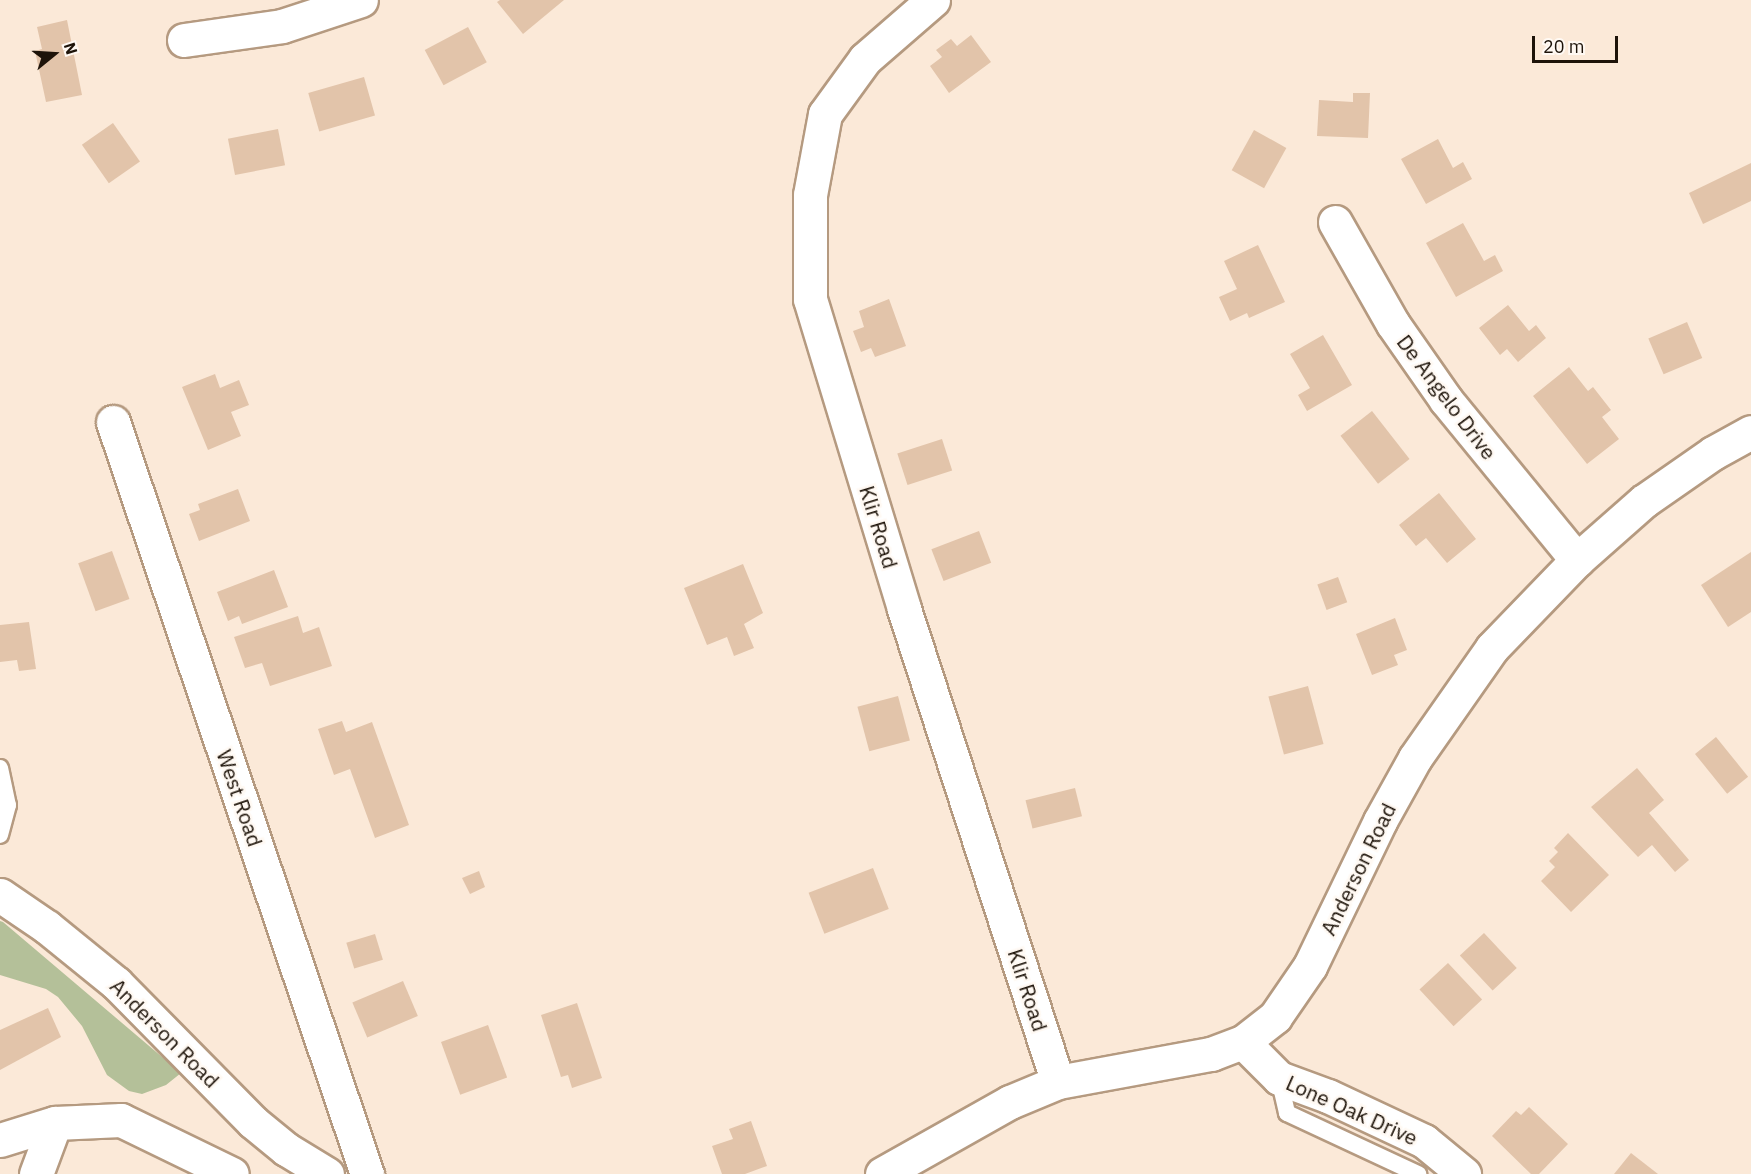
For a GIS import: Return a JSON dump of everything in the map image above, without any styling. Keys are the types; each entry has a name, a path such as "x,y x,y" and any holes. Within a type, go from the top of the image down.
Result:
{"street":[{"path":"184,40 282,26 361,0"},
{"name":"Klir Road","path":"933,0 865,59 825,114 810,195 810,299 904,609 1058,1082"},
{"name":"De Angelo Drive","path":"1335,222 1393,324 1446,400 1577,560"},
{"name":"West Road","path":"113,422 367,1174"},
{"name":"Anderson Road","path":"882,1174 1010,1102 1058,1082 1211,1054 1244,1042 1275,1017 1293,995 1380,821 1463,687 1492,648 1577,560 1644,501 1713,453 1751,432"},
{"name":"Anderson Road","path":"0,895 47,927 116,983 253,1122 286,1149 327,1174"},
{"name":"Lone Oak Drive","path":"1244,1042 1280,1078 1328,1096 1424,1141 1464,1174"},
{"path":"0,1140 55,1123 121,1120 232,1174"},
{"path":"36,1174 55,1123"}],"lane":[{"path":"0,768 8,805 0,835"},
{"path":"1280,1078 1287,1113 1418,1174"}],"green space":[{"path":"0,921 181,1073 166,1085 142,1094 129,1091 107,1075 82,1026 58,997 46,989 0,975"}],"building":[{"path":"500,0 564,0 523,34 497,2"},
{"path":"67,20 82,95 46,102 35,51 42,49 37,27"},
{"path":"468,27 487,62 444,85 425,50"},
{"path":"971,35 991,62 949,93 930,66 942,57 936,50 951,39 957,46"},
{"path":"364,77 375,115 319,131 308,93"},
{"path":"1353,93 1370,93 1368,138 1317,136 1319,100 1353,102"},
{"path":"113,123 140,162 109,183 82,145"},
{"path":"278,129 285,165 235,175 228,139"},
{"path":"1254,130 1286,148 1264,188 1232,170"},
{"path":"1438,139 1453,168 1463,162 1472,179 1426,204 1401,159"},
{"path":"1751,163 1751,201 1703,224 1689,193"},
{"path":"1463,223 1484,261 1495,255 1503,271 1456,297 1426,243"},
{"path":"1258,245 1285,302 1249,318 1247,313 1230,321 1219,297 1237,289 1224,261"},
{"path":"889,299 906,346 875,357 871,348 861,352 853,331 864,327 859,311"},
{"path":"1508,305 1529,331 1536,325 1546,338 1518,362 1507,349 1500,355 1479,328"},
{"path":"1687,322 1702,358 1664,374 1648,338"},
{"path":"1323,335 1352,385 1307,411 1298,395 1310,388 1290,354"},
{"path":"1569,367 1588,391 1593,387 1611,410 1602,417 1619,439 1587,464 1533,396"},
{"path":"215,374 220,388 239,380 249,405 231,412 241,436 208,450 182,387"},
{"path":"1372,411 1410,459 1378,484 1340,436"},
{"path":"942,439 952,470 907,485 897,454"},
{"path":"238,489 250,521 199,541 189,514 200,510 198,504"},
{"path":"1439,493 1476,539 1447,563 1426,538 1416,546 1399,525"},
{"path":"979,531 991,563 944,581 931,549"},
{"path":"112,551 129,599 96,611 78,563"},
{"path":"1751,552 1751,612 1728,627 1701,585"},
{"path":"743,564 763,613 744,624 754,648 734,656 727,637 707,645 684,588"},
{"path":"274,570 288,607 242,624 239,616 228,621 217,592"},
{"path":"1338,577 1347,602 1327,610 1317,585"},
{"path":"298,616 303,633 319,627 332,666 270,686 262,663 245,668 234,637"},
{"path":"1395,618 1407,650 1394,655 1398,665 1372,675 1356,634"},
{"path":"29,622 36,669 19,671 17,660 0,662 0,625"},
{"path":"1308,686 1324,744 1284,755 1268,697"},
{"path":"898,696 910,740 869,751 857,707"},
{"path":"342,721 346,732 372,722 409,825 375,838 350,769 334,775 318,729"},
{"path":"1716,737 1748,777 1727,794 1695,754"},
{"path":"1637,768 1664,800 1649,813 1689,860 1675,872 1652,845 1638,857 1591,807"},
{"path":"1075,788 1082,816 1033,828 1026,800"},
{"path":"1568,833 1609,875 1571,912 1541,881 1555,867 1549,861 1558,852 1554,848"},
{"path":"873,868 889,909 824,934 809,893"},
{"path":"479,871 485,887 470,894 462,878"},
{"path":"1484,933 1517,968 1493,991 1460,956"},
{"path":"375,934 383,960 354,969 346,943"},
{"path":"1448,963 1482,1000 1454,1026 1419,990"},
{"path":"403,981 418,1016 367,1037 352,1002"},
{"path":"577,1003 602,1078 572,1088 568,1075 561,1077 541,1015"},
{"path":"48,1008 61,1037 0,1070 0,1030"},
{"path":"488,1025 507,1078 460,1095 441,1042"},
{"path":"1529,1107 1568,1144 1539,1174 1531,1174 1492,1136 1516,1111 1521,1115"},
{"path":"751,1121 767,1166 745,1174 722,1174 712,1146 733,1139 729,1129"},
{"path":"1631,1153 1658,1174 1614,1174"}]}
